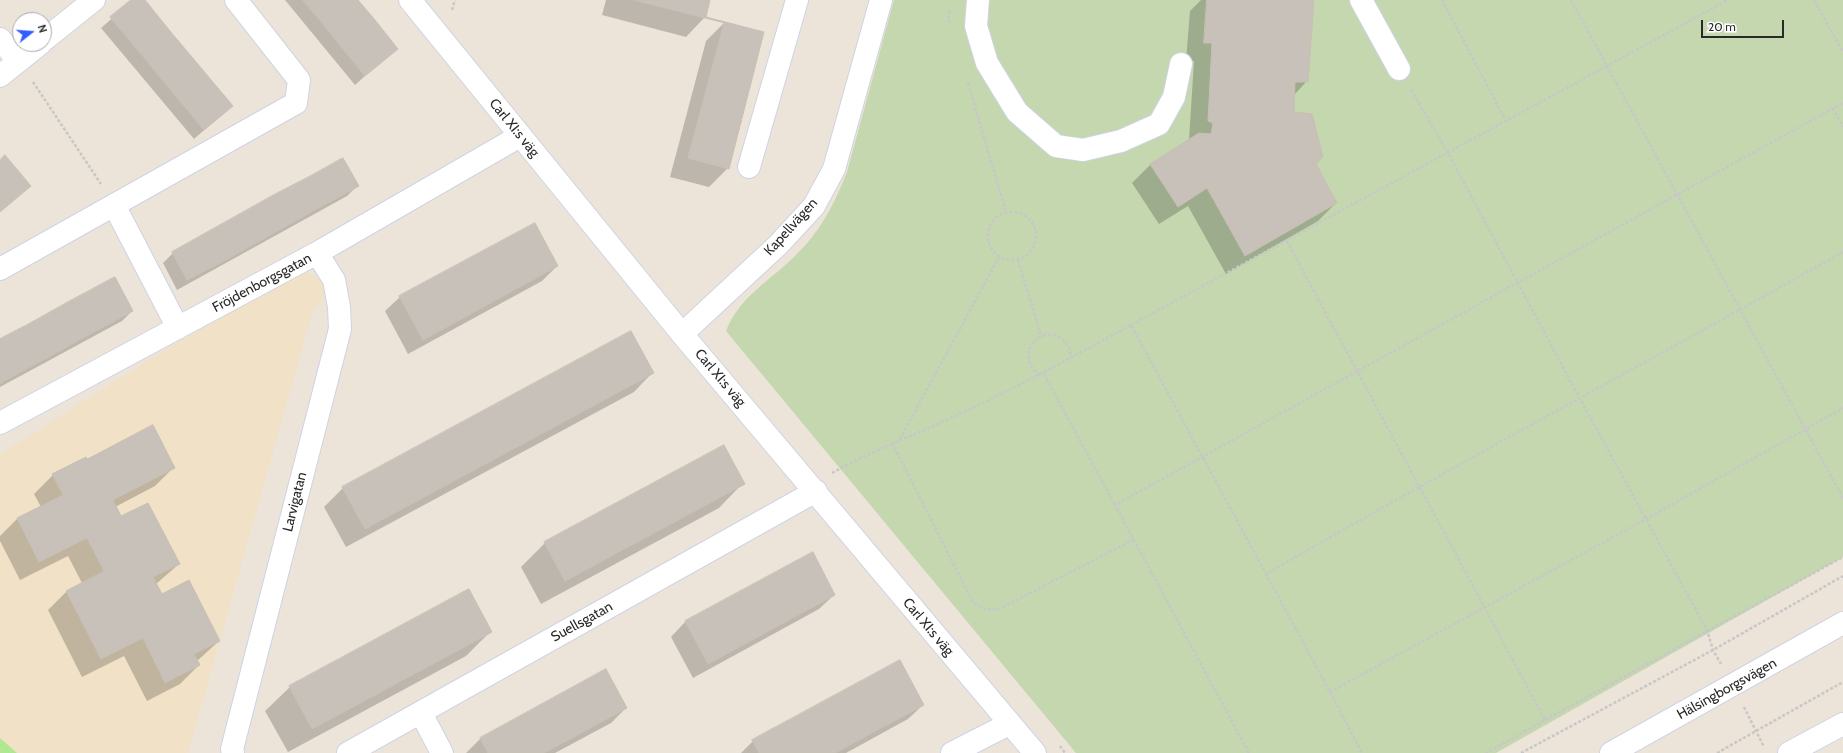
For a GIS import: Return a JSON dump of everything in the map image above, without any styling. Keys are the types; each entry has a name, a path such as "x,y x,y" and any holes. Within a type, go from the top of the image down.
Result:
{"street":[{"path":"52,34 94,0"},
{"path":"0,269 296,103 299,80 236,0"},
{"path":"749,167 797,0"},
{"name":"Kapellvägen","path":"682,334 778,245 814,206 834,169 881,0"},
{"path":"978,0 976,26 987,63 1017,112 1056,146 1083,150 1122,141 1159,124 1174,97 1182,64"},
{"path":"1360,0 1399,69"},
{"name":"Carl XI:s väg","path":"416,3 520,136 682,334 816,491 1009,724 1035,753"},
{"path":"0,39 18,61"},
{"path":"0,76 30,52"},
{"name":"Fröjdenborgsgatan","path":"0,423 317,253 520,136"},
{"path":"114,205 178,328"},
{"name":"Larvigatan","path":"233,753 234,741 340,329 339,307 334,280 317,253"},
{"name":"Suellsgatan","path":"348,753 816,491"},
{"name":"Hälsingborgsvägen","path":"1611,753 1843,623"},
{"path":"421,713 442,753"},
{"path":"952,753 1009,724"},
{"path":"1789,753 1843,724"}],"path":[{"path":"452,11 455,0"},
{"path":"1442,0 1506,121"},
{"path":"1571,0 1843,498"},
{"path":"831,473 860,457 952,418 1042,374 1728,0"},
{"path":"1814,0 1843,52"},
{"path":"950,25 948,18 951,6"},
{"path":"18,61 114,205"},
{"path":"1399,69 1448,153 1580,399 1708,630 1713,650 1767,753"},
{"path":"966,78 1006,212"},
{"path":"1115,505 1843,103"},
{"path":"1833,108 1843,127"},
{"path":"1006,212 1016,212 1024,215 1032,222 1035,230 1036,240 1032,249 1026,256 1018,260 1008,261 999,257 992,251 988,242 987,232 991,223 997,216 1006,212"},
{"path":"1287,240 1545,720"},
{"path":"1266,574 1420,486 1580,399 1843,252"},
{"path":"900,440 999,257"},
{"path":"1018,260 1041,336"},
{"path":"1131,325 1362,753"},
{"path":"1070,359 1067,344 1060,338 1051,335 1041,336 1034,341 1029,350 1028,359 1031,368 1042,374 1115,505 1249,753"},
{"path":"1330,692 1646,519 1843,408"},
{"path":"892,444 973,602 980,607 990,610 999,609 1133,540"},
{"path":"1486,753 1843,557"},
{"path":"1521,753 1713,650 1843,576"},
{"path":"1717,753 1843,682"}],"shaded area":[{"path":"303,271 320,278 329,288 312,314 188,753 17,753 0,738 0,454 167,349"}],"green space":[{"path":"894,0 1843,0 1843,557 1496,753 1076,753 726,331 739,308 747,299 805,246 820,227 832,206 847,172"},
{"path":"0,738 17,753 0,753"}],"building":[{"path":"131,0 145,0 170,31 142,55 110,17"},
{"path":"303,0 342,0 319,19"},
{"path":"342,0 358,0 375,20 342,48 319,19"},
{"path":"634,0 710,0 706,17 764,32 729,169 688,158 724,23"},
{"path":"1207,0 1314,0 1308,82 1295,82 1294,112 1312,114 1323,157 1316,164 1337,203 1245,256 1207,188 1178,207 1150,164 1199,133 1211,134 1213,123 1208,121 1212,43 1204,43"},
{"path":"375,20 398,49 365,76 342,48"},
{"path":"170,31 202,69 173,93 142,55"},
{"path":"202,69 233,106 204,130 173,93"},
{"path":"5,155 31,186 0,212 0,160"},
{"path":"343,158 359,186 324,205 309,177"},
{"path":"309,177 324,205 290,224 274,195"},
{"path":"274,195 290,224 256,243 240,214"},
{"path":"240,214 256,243 222,262 206,233"},
{"path":"535,223 558,266 423,340 399,296"},
{"path":"206,233 222,262 187,280 172,252"},
{"path":"115,277 133,311 90,334 72,300"},
{"path":"72,300 90,334 47,358 29,324"},
{"path":"29,324 47,358 4,381 0,373 0,339"},
{"path":"631,331 654,373 365,529 342,487"},
{"path":"0,373 4,381 0,384"},
{"path":"153,425 175,468 113,500 121,516 148,503 180,564 153,577 162,594 189,580 220,641 194,654 200,665 165,683 143,638 101,659 66,591 104,571 87,538 39,562 17,518 63,495 52,474 86,457 87,459"},
{"path":"724,445 745,484 565,581 544,542"},
{"path":"813,552 835,595 708,664 685,621"},
{"path":"469,589 492,632 312,729 289,686"},
{"path":"900,660 924,705 835,753 759,753 752,740"},
{"path":"606,669 627,708 544,753 488,753 480,738"}]}
